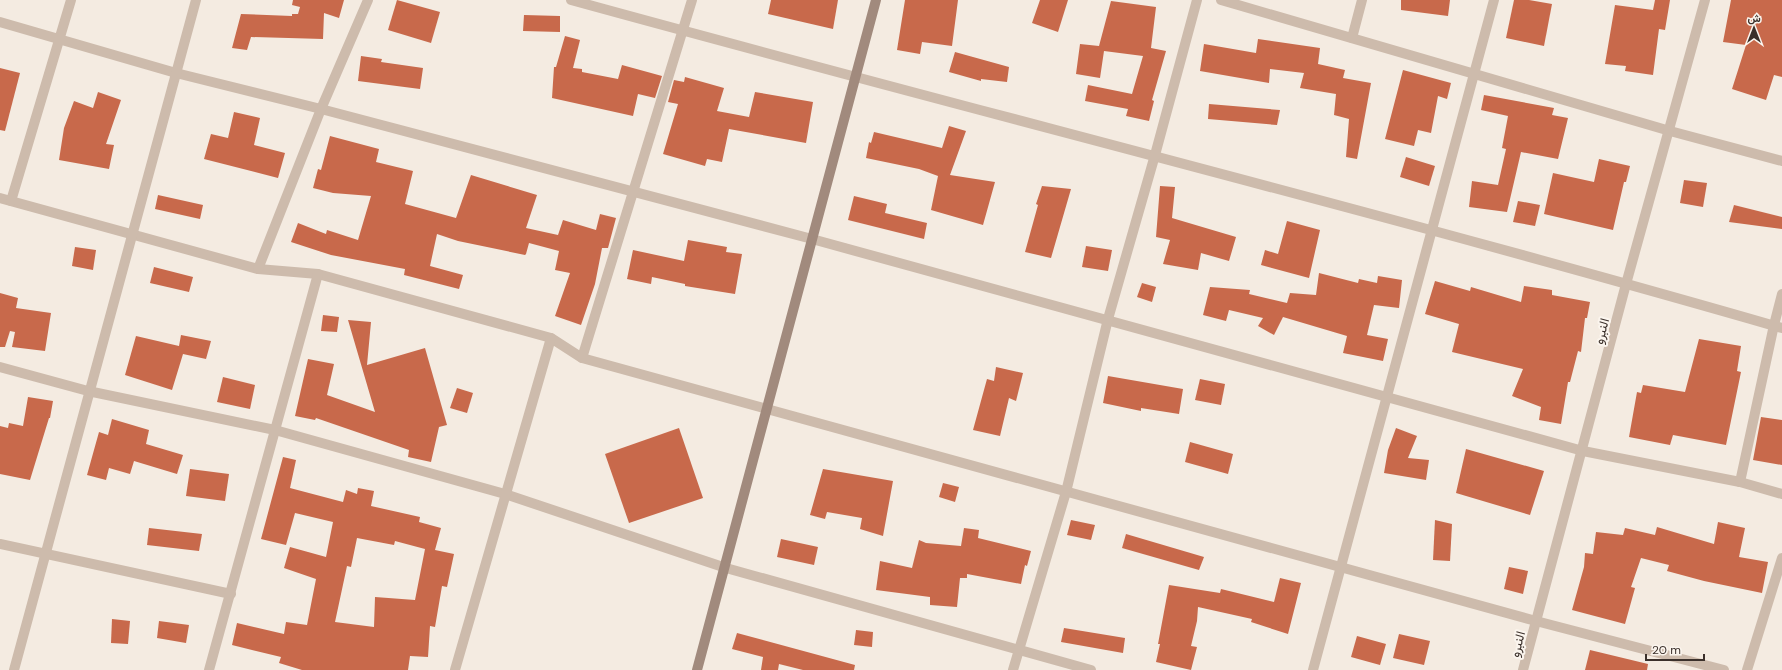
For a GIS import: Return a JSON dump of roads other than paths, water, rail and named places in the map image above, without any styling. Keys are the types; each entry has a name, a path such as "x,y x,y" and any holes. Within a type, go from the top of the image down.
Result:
{"street":[{"path":"10,200 71,0"},
{"path":"14,670 88,391 196,0"},
{"path":"258,269 321,109 368,0"},
{"path":"571,0 856,78 1155,156 1778,326"},
{"path":"582,358 684,31 692,0"},
{"path":"697,670 726,568 766,410 876,0"},
{"path":"1012,670 1066,492 1108,319 1155,156 1197,0"},
{"path":"1221,0 1670,131 1782,161"},
{"path":"1352,38 1362,0"},
{"path":"1313,670 1494,0"},
{"name":"النبرو","path":"1523,670 1583,451 1626,284 1670,131 1705,0"},
{"path":"0,22 176,73 321,109 812,239 1108,319 1583,451 1740,482 1782,494"},
{"path":"0,198 258,269 318,274 552,338 582,358 766,410 1536,621 1724,670"},
{"path":"209,670 318,274"},
{"path":"1740,482 1778,326 1782,294"},
{"path":"455,670 552,338"},
{"path":"0,367 88,391 275,430 506,494 726,568 1091,670"},
{"path":"0,544 45,555 231,594"},
{"path":"1747,670 1782,558"}]}
